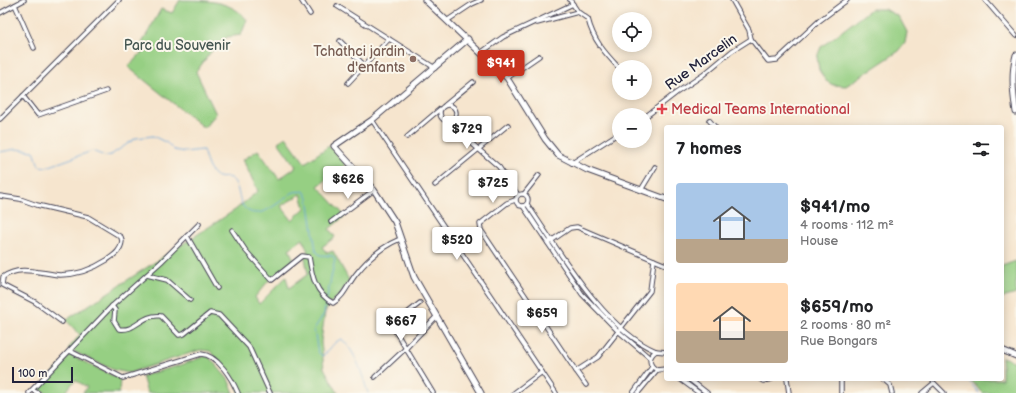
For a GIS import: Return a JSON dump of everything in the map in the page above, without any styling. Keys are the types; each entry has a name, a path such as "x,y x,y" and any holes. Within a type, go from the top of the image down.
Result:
{"street":[{"path":"0,13 24,0"},
{"path":"0,119 119,0"},
{"path":"301,0 310,14"},
{"path":"426,0 482,52 507,78 550,147 558,155 664,198"},
{"path":"448,20 472,4 481,0"},
{"path":"570,0 578,12 588,19 591,32 612,60"},
{"path":"732,0 749,30 751,39 768,61 776,60 819,21 847,0"},
{"path":"985,0 1016,36"},
{"path":"482,52 503,37 573,4"},
{"path":"15,5 34,48"},
{"path":"337,6 435,68"},
{"path":"532,24 578,12"},
{"path":"348,83 389,39"},
{"path":"468,39 372,120 334,146 374,190 395,222 414,277 481,393"},
{"name":"Rue Marcelin","path":"652,112 676,93 704,75 732,51 751,39"},
{"path":"340,41 365,66"},
{"path":"1016,55 1013,66 1013,81 1016,112"},
{"path":"507,78 539,56"},
{"path":"406,137 473,82"},
{"path":"22,96 38,115 106,91"},
{"path":"433,115 446,122 454,120 457,114 454,107 453,98"},
{"path":"445,105 454,107"},
{"path":"440,109 441,118"},
{"path":"372,120 556,393"},
{"path":"454,120 478,151 499,167 518,195"},
{"path":"709,120 713,125"},
{"path":"436,185 508,125"},
{"path":"572,162 612,137"},
{"path":"641,190 655,167"},
{"path":"539,175 524,194 518,195 515,200 507,203 480,224 481,230 586,386"},
{"path":"331,222 374,190"},
{"path":"524,194 528,197 527,204 586,291 621,327 649,348 656,351 664,350"},
{"path":"0,196 20,199 37,205 88,217 121,237 122,241 119,250 92,269 60,275 38,270 12,272 3,277 2,285 35,302 62,322"},
{"path":"515,200 518,205 523,206 582,294 618,331 650,358 652,367 657,370 664,370"},
{"path":"523,206 527,204"},
{"path":"31,392 112,306 147,275 199,224"},
{"path":"548,243 570,228 577,226 664,264"},
{"path":"232,230 246,251 272,280 302,256 309,257 315,286 320,295 333,303 340,300 351,281 364,265 383,248 400,239"},
{"path":"187,236 217,288"},
{"path":"576,371 598,357 650,291 654,260"},
{"path":"147,275 166,280 190,300"},
{"path":"420,303 396,322 394,326 396,334 433,393"},
{"path":"112,306 115,310 114,321 119,329 128,330 148,316 161,316 179,335 184,334 210,313 219,315 249,347 270,393"},
{"path":"375,377 436,317"},
{"path":"70,351 124,378 201,354 206,354 212,357 226,372 238,393"},
{"path":"650,358 656,351"},
{"path":"1004,351 1016,356"},
{"path":"633,393 652,367"},
{"path":"638,393 657,370"},
{"path":"514,393 542,372"},
{"path":"683,381 699,393 702,388"},
{"path":"692,381 707,393"},
{"path":"787,381 789,393"},
{"path":"841,381 841,393"},
{"path":"885,381 890,385 892,393"},
{"path":"922,393 933,381 944,393"},
{"path":"31,392 38,393"}],"green space":[{"name":"Parc du Souvenir","path":"180,0 216,2 233,8 241,13 247,20 241,35 227,37 210,53 196,72 216,114 204,128 128,67 143,51 142,43 161,9 172,13"},
{"path":"871,9 885,9 899,17 907,32 905,43 899,51 846,86 833,85 826,81 819,70 817,57 821,47"},
{"path":"286,137 305,163 329,146 346,165 318,186 345,216 329,229 335,237 322,247 327,253 333,251 349,280 340,295 332,301 325,312 321,342 324,368 338,393 240,393 232,375 210,351 200,350 129,373 114,370 68,349 80,335 66,320 235,210 258,191 243,160 258,150 279,179 296,167 278,142","holes":["301,194 305,208 292,220 281,206","303,239 308,252 304,253 308,274 289,288 286,277 259,304 255,297 270,279 294,260 289,249"]},
{"path":"1016,261 1016,294 1004,297 1004,265"},
{"path":"70,355 120,379 119,393 83,393 87,387 75,380 65,393 47,393 38,389"},
{"path":"205,356 209,357 228,379 234,393 147,393 142,376 181,365"},
{"path":"1004,358 1016,362 1016,393 982,393 972,381 1004,381"}],"waterway":[{"path":"0,152 16,149 34,151 39,166 47,167 92,151 105,156 111,155 136,138 153,136 167,143 174,150 184,152 203,150 212,172 218,177 233,180 243,206 249,211 256,213 263,212 294,192 304,191 308,198 316,251 320,255 333,256 335,259 327,298"},
{"path":"326,301 324,314 314,329 318,352 322,356 336,342 342,339 352,351 368,393"},
{"path":"969,381 979,393"}],"place":[{"name":"Tchathci jardin d'enfants","path":"413,59"},
{"name":"Medical Teams International","path":"662,109"}]}
